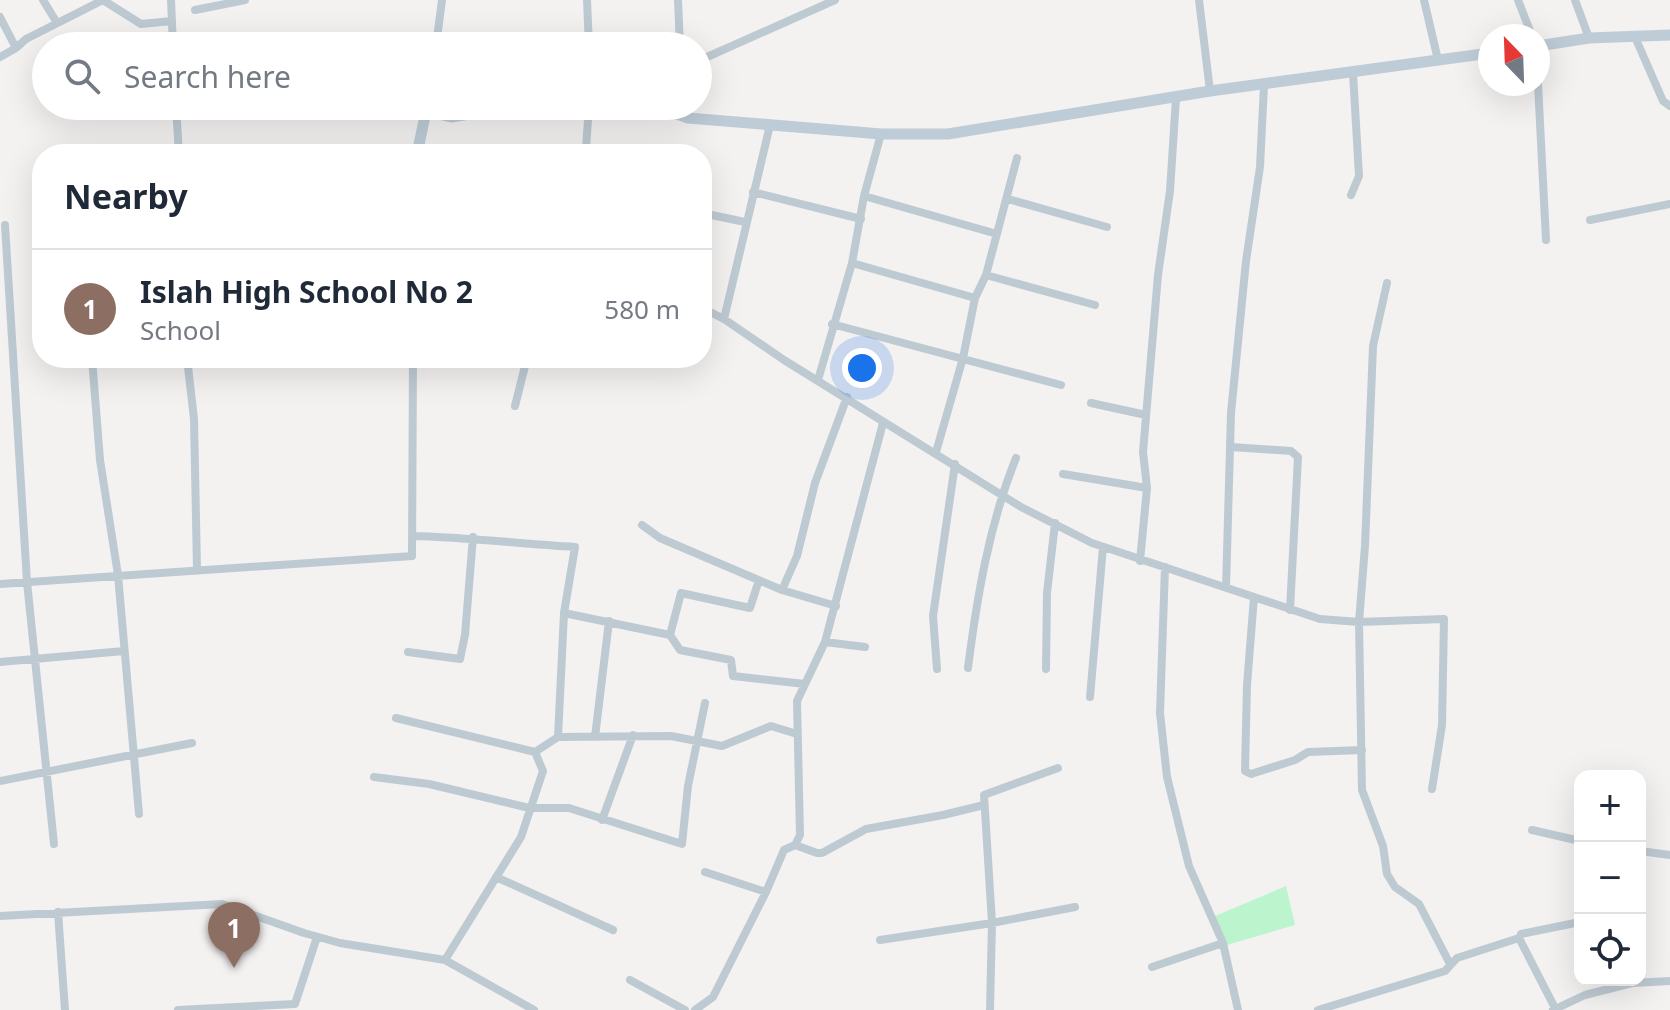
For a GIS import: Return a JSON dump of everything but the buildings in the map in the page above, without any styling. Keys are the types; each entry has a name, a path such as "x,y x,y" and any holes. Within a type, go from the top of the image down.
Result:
{"street":[{"path":"43,0 57,23"},
{"path":"40,32 103,0 141,24 172,21"},
{"path":"171,0 172,32"},
{"path":"195,10 245,0"},
{"path":"438,32 442,0"},
{"path":"587,0 588,32"},
{"path":"678,0 679,32"},
{"path":"712,55 835,0"},
{"path":"1199,0 1210,91"},
{"path":"1424,0 1438,60"},
{"path":"1518,0 1527,24"},
{"path":"1575,0 1589,38"},
{"path":"0,17 16,48"},
{"path":"1550,44 1589,38 1670,35"},
{"path":"0,57 32,36"},
{"path":"1635,37 1663,101 1670,106"},
{"path":"711,120 881,134 948,134 1210,91 1478,55"},
{"path":"1351,195 1359,176 1353,73"},
{"path":"1226,588 1231,413 1246,261 1260,167 1264,85"},
{"path":"1539,96 1546,240"},
{"path":"1140,561 1147,488 1143,452 1158,275 1170,191 1176,98"},
{"path":"177,120 178,144"},
{"path":"419,144 424,120"},
{"path":"586,144 588,120"},
{"path":"724,319 770,125"},
{"path":"818,380 852,263 864,196 881,134"},
{"path":"936,452 963,358 975,298 986,275 1017,158"},
{"path":"753,192 861,219"},
{"path":"864,196 997,234"},
{"path":"1008,199 1107,227"},
{"path":"1590,220 1670,204"},
{"path":"712,215 745,222"},
{"path":"2,227 27,582 54,844"},
{"path":"852,263 975,298"},
{"path":"986,275 1095,305"},
{"path":"1387,283 1373,346 1359,622 1362,790 1383,846 1387,874 1395,887 1419,904 1450,964"},
{"path":"712,313 1021,507 1103,547 1320,619 1359,622 1444,619 1442,725 1432,789"},
{"path":"832,324 1061,385"},
{"path":"93,368 100,460 118,575 139,814"},
{"path":"188,368 194,419 197,569"},
{"path":"0,584 412,556 413,368"},
{"path":"515,406 524,368"},
{"path":"782,590 797,556 815,483 847,397"},
{"path":"1091,403 1146,415"},
{"path":"695,1010 713,997 784,850 795,845 800,835 797,701 825,642 883,423"},
{"path":"1231,447 1291,451 1298,457 1290,610"},
{"path":"968,668 975,610 1002,494 1016,458"},
{"path":"937,669 933,616 955,464"},
{"path":"1063,474 1147,488"},
{"path":"1046,669 1047,593 1055,523"},
{"path":"642,525 660,538 782,590 836,606"},
{"path":"412,536 473,537 518,544 575,547 564,613 558,737"},
{"path":"408,652 460,659 465,635 473,537"},
{"path":"1090,697 1103,547"},
{"path":"1165,567 1160,713 1167,777 1189,866 1223,943 1238,1010"},
{"path":"670,635 681,593 750,608 759,580"},
{"path":"1254,597 1247,685 1245,771 1251,774 1295,760 1308,752 1362,750"},
{"path":"564,613 670,635 680,650 731,660 733,676 805,684"},
{"path":"595,737 609,621"},
{"path":"825,642 865,647"},
{"path":"0,662 124,651"},
{"path":"374,777 429,784 529,808 569,808 682,844 688,786 705,703"},
{"path":"396,718 535,752 558,737 671,736 722,746 771,726 797,734"},
{"path":"602,820 633,735"},
{"path":"0,781 192,743"},
{"path":"445,960 521,837 543,771 535,752"},
{"path":"990,1010 992,923 985,793 1058,768"},
{"path":"795,845 822,853 866,829 984,805"},
{"path":"1532,830 1574,840"},
{"path":"1646,852 1670,855"},
{"path":"705,872 766,892"},
{"path":"496,877 613,930"},
{"path":"0,916 222,904 317,937 445,960 534,1010"},
{"path":"880,940 1075,907"},
{"path":"58,912 65,1010"},
{"path":"1318,1010 1334,1008 1445,971 1457,958 1519,938 1521,934 1574,923"},
{"path":"178,1010 295,1004 317,937"},
{"path":"1519,938 1555,1010 1585,995 1615,986"},
{"path":"1152,967 1223,943"},
{"path":"630,980 685,1010"},
{"path":"1646,981 1670,981"}],"green space":[{"path":"1286,886 1295,925 1227,945 1215,916"}],"place":[{"name":"Islah High School No 2","path":"234,968"}]}
